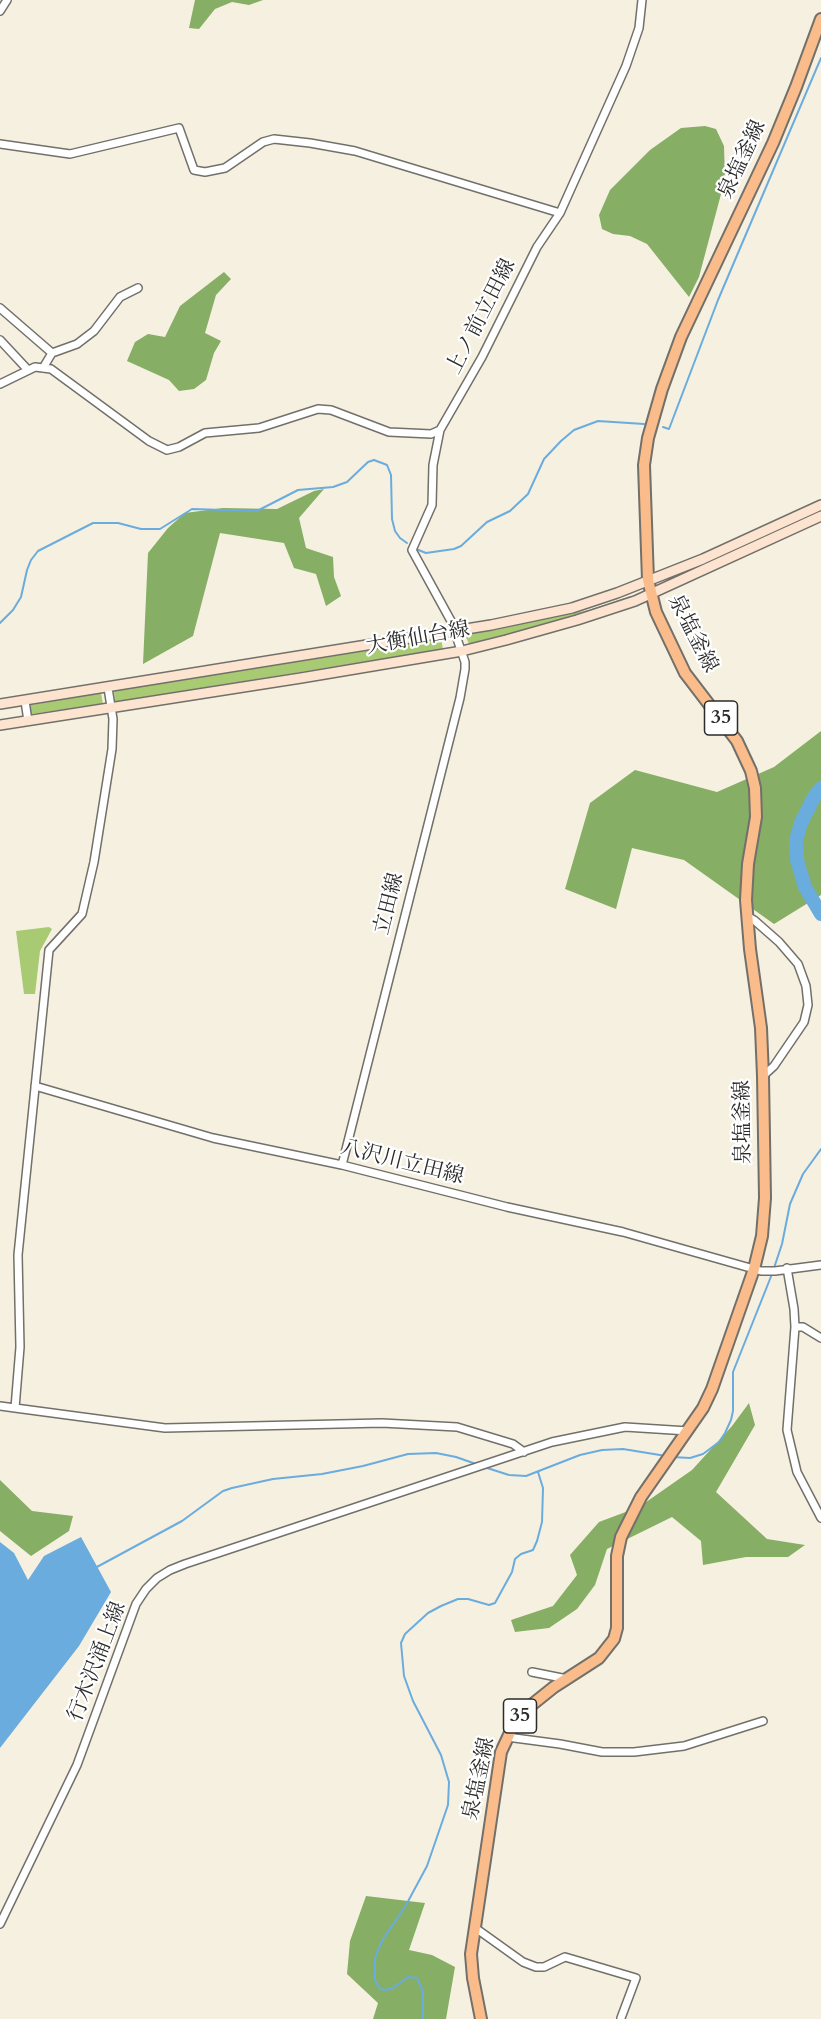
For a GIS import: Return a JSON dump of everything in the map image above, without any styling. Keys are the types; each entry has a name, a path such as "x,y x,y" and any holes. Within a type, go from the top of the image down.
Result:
{"main road":[{"name":"泉塩釜線","path":"481,2019 471,1954 501,1752 515,1722 532,1702 599,1658 615,1639 617,1556 621,1537 641,1497 703,1408 758,1270 765,1219 763,1076 761,1028 747,916 748,864 756,817 755,788 751,771 728,728 685,672 665,633 650,595 644,465 648,438 662,389 681,337 773,143 821,19"},
{"name":"大衡仙台線","path":"0,704 456,630 572,608 703,559 821,505"},
{"name":"大衡仙台線","path":"0,725 462,651 578,620 650,595 821,516"}],"street":[{"path":"0,11 7,0"},
{"name":"上ノ前立田線","path":"462,651 456,630 412,550 432,505 433,465 440,430 482,357 537,247 560,213 626,66 639,28 642,0"},
{"path":"0,144 70,154 179,128 194,170 205,172 225,168 263,142 274,139 310,142 355,152 560,213"},
{"path":"43,368 52,353 77,344 94,331 120,297 138,288"},
{"path":"0,308 52,353"},
{"path":"0,340 28,370"},
{"path":"0,384 35,367 51,369 149,441 167,450 179,447 205,433 259,428 318,409 331,410 389,432 431,434 440,430"},
{"name":"立田線","path":"342,1165 460,698 465,669 462,651"},
{"path":"15,1408 20,1347 18,1254 49,950 82,914 94,861 112,749 112,708 108,688"},
{"path":"25,701 28,722"},
{"path":"747,916 779,942 798,964 806,986 808,1005 804,1022 774,1066 763,1076"},
{"name":"八沢川立田線","path":"35,1086 213,1138 342,1165 507,1207 623,1232 758,1270 821,1265"},
{"path":"785,1269 795,1309 787,1430 797,1472 821,1518"},
{"path":"795,1327 803,1327 821,1338"},
{"path":"0,1406 165,1428 382,1424 457,1427 513,1444 524,1452"},
{"name":"行木沢涌上線","path":"0,1924 77,1765 136,1604 146,1589 170,1570 552,1442 625,1427 688,1431"},
{"path":"532,1672 567,1679"},
{"path":"507,1737 602,1752 634,1752 684,1746 763,1721"},
{"path":"474,1927 523,1962 536,1967 544,1967 565,1957 636,1978 621,2018"}],"green space":[{"path":"195,0 263,0 249,5 232,2 215,9 199,29 189,28"},
{"path":"705,126 716,129 724,146 725,179 699,277 689,297 647,244 630,236 613,234 602,229 599,215 610,190 650,150 681,128"},
{"path":"224,272 231,279 216,295 205,333 221,341 214,353 206,380 194,389 179,391 169,380 127,361 135,342 148,334 165,337 180,306"},
{"path":"324,489 299,518 306,548 333,557 334,577 341,596 326,606 316,574 294,568 284,543 220,533 193,636 143,664 148,553 168,528 185,513 223,508 277,509 314,491"},
{"path":"630,596 631,598 506,636 469,644 465,635 589,610"},
{"path":"441,639 443,649 115,702 114,691"},
{"path":"101,693 103,704 31,714 31,705"},
{"path":"821,731 821,895 774,924 684,860 632,848 616,909 565,889 590,803 635,770 717,792 774,767"},
{"path":"49,927 52,929 40,951 35,994 24,994 16,931"},
{"path":"749,1403 755,1425 716,1492 767,1539 805,1545 788,1557 746,1557 703,1565 701,1541 672,1517 607,1549 595,1585 577,1609 549,1628 515,1632 511,1620 553,1606 577,1575 570,1555 599,1522 639,1507 692,1470 732,1426"},
{"path":"0,1480 32,1511 73,1516 69,1531 31,1556 0,1531"},
{"path":"366,1896 425,1903 409,1950 432,1955 455,1967 446,2019 373,2019 378,2003 347,1974 350,1941"}],"water":[{"path":"81,1537 111,1592 79,1646 0,1748 0,1542 14,1553 28,1580 44,1556"}],"waterway":[{"path":"663,427 669,429 718,300 821,58"},
{"path":"416,549 426,553 454,549 461,546 487,522 510,511 528,494 544,459 574,430 598,421 644,424"},
{"path":"0,623 13,610 21,597 27,570 38,551 93,523 118,523 141,529 160,529 192,509 257,511 298,490 333,487 347,482 368,462 374,460 387,465 391,475 392,519 395,531 407,543"},
{"path":"821,788 801,823 796,840 797,860 805,887 821,914"},
{"path":"774,1268 782,1244 790,1204 803,1174 821,1149"},
{"path":"672,1457 690,1458 703,1454 719,1442 725,1433 733,1411 733,1372 772,1274"},
{"path":"484,1467 509,1475 526,1476 580,1455 602,1450 623,1449 666,1456"},
{"path":"95,1568 182,1521 223,1491 232,1488 273,1479 322,1474 408,1454 436,1453 476,1464"},
{"path":"423,2019 423,1991 417,1978 408,1977 393,1988 385,1990 380,1989 375,1980 375,1959 378,1950 427,1866 448,1805 449,1782 441,1755 413,1701 404,1676 401,1643 405,1634 428,1613 441,1606 458,1599 468,1599 489,1605 495,1603 512,1572 515,1559 533,1550 537,1541 542,1522 543,1488 538,1472"}]}
